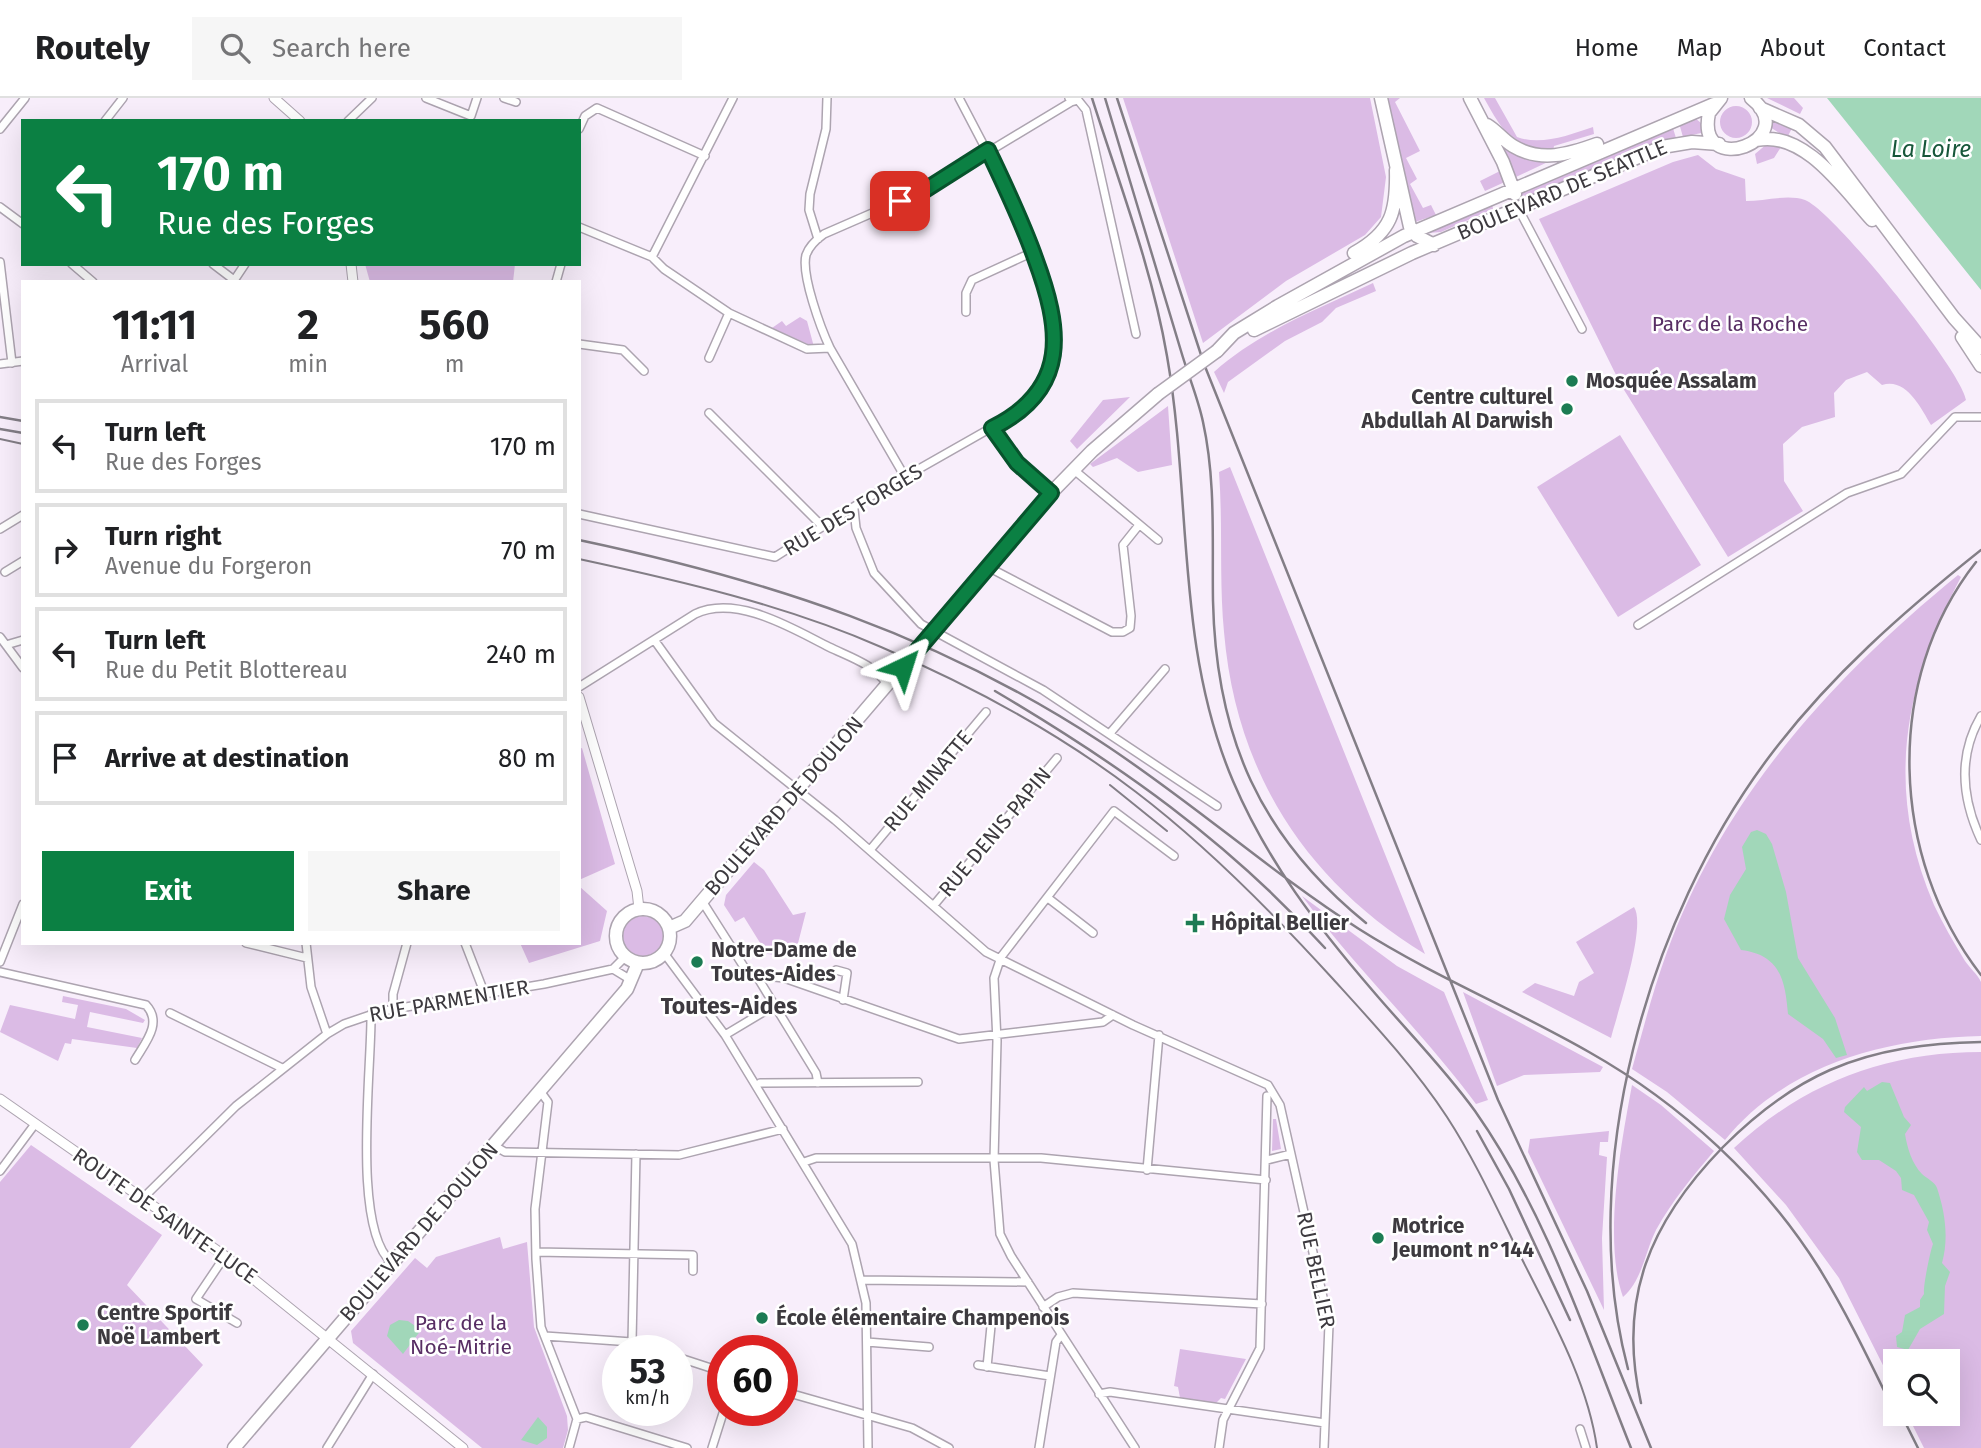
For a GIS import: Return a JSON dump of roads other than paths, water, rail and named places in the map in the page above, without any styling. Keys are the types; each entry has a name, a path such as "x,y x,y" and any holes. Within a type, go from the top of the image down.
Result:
{"main road":[{"path":"1381,98 1395,170 1413,232 1434,245"},
{"path":"1470,98 1514,188"},
{"path":"1751,98 1760,108 1799,125 1825,147 1954,318 1981,348"},
{"path":"1718,101 1709,113 1708,127 1718,144"},
{"name":"BOULEVARD DE SEATTLE","path":"1217,351 1234,333 1278,306 1413,232 1718,101"},
{"path":"1760,108 1763,127 1757,140 1781,140 1811,157 1831,175 1886,236 1981,366"},
{"path":"1483,122 1511,145 1530,153 1557,157 1602,142 1615,144"},
{"name":"BOULEVARD DE SEATTLE","path":"1217,351 1282,315 1377,270 1666,145 1692,142 1742,149 1757,140"},
{"path":"1278,306 1296,286 1364,248 1384,231 1396,202 1395,170"},
{"name":"BOULEVARD DE SEATTLE","path":"1447,238 1461,227 1507,207 1513,201 1514,188"},
{"path":"1377,270 1381,248"},
{"name":"BOULEVARD DE DOULON","path":"669,928 684,921 702,901 1051,493 1158,394 1217,351"},
{"path":"639,909 657,913 669,928 670,938 664,953 650,962 638,963 625,957 617,944 616,929 623,917 639,909"},
{"name":"BOULEVARD DE DOULON","path":"234,1448 540,1091 631,980 638,963"}],"street":[{"path":"0,129 25,98"},
{"path":"107,119 123,98"},
{"path":"274,98 298,119"},
{"path":"350,119 372,98"},
{"path":"426,98 471,116 477,98"},
{"path":"504,98 516,102"},
{"path":"653,257 733,98"},
{"path":"818,239 809,210 810,194 827,129 827,98"},
{"name":"RUE DES FORGES","path":"581,514 766,556 784,553 822,526 1019,412 1030,401 1043,383 1052,358 1055,342 1053,312 1015,205 959,98"},
{"path":"905,477 830,348 806,263 806,254 818,239 925,190 1070,100 1078,100 1086,110 1136,334"},
{"path":"581,125 585,116 597,108 705,156"},
{"path":"0,207 21,223"},
{"path":"1518,208 1581,329"},
{"path":"581,228 653,257 673,276 729,313 807,349 830,348"},
{"path":"966,312 966,293 972,280 1033,252"},
{"path":"0,262 12,363"},
{"path":"74,266 91,280"},
{"path":"215,266 233,280"},
{"path":"709,358 729,313"},
{"path":"581,344 623,350 644,371"},
{"path":"0,364 21,361"},
{"path":"709,413 822,526"},
{"path":"1638,625 1847,494 1901,474 1953,419 1981,418"},
{"path":"992,428 1017,463 1051,493"},
{"path":"1074,470 1158,540"},
{"path":"854,509 856,528 874,573 917,620 933,632 1043,690 1111,732 1217,806"},
{"path":"0,529 21,516"},
{"path":"988,567 1112,632 1123,632 1130,628 1131,616 1123,545 1139,525"},
{"path":"5,572 21,562"},
{"path":"581,686 704,610 744,612 801,632 875,668 888,685"},
{"path":"0,637 21,665"},
{"path":"6,645 21,641"},
{"path":"655,641 714,723 870,850 986,952 1159,1035 1147,1170"},
{"path":"1111,732 1165,668"},
{"path":"581,704 637,891 639,909"},
{"name":"RUE MINATTE","path":"870,850 986,712"},
{"path":"1981,716 1969,743 1964,778 1969,808 1981,840"},
{"name":"RUE DENIS PAPIN","path":"934,905 1057,758"},
{"path":"1135,1448 1043,1307 1000,1234 994,1160 994,978 999,960 1114,811 1174,856"},
{"path":"1048,898 1093,933"},
{"path":"702,901 740,963 756,975 816,1073 818,1083"},
{"path":"0,962 21,909"},
{"path":"254,945 307,958"},
{"path":"306,945 317,1013 327,1034"},
{"path":"393,1009 393,994 407,945"},
{"path":"467,945 484,992"},
{"path":"664,953 724,1035 852,1244 862,1280 867,1342 868,1448"},
{"path":"625,957 613,969 631,980"},
{"name":"RUE PARMENTIER","path":"142,1199 230,1112 327,1034 371,1014 393,1009 468,998 484,992 544,984 613,969"},
{"path":"836,970 847,973 843,1000"},
{"path":"0,972 146,1005 153,1014 153,1028 135,1060"},
{"path":"756,975 784,978 952,1038 1103,1022 1113,1015"},
{"path":"724,1035 775,1005"},
{"path":"1081,1023 1090,1016 1092,1005"},
{"path":"170,1013 282,1068"},
{"path":"371,1014 369,1207 385,1256 392,1263"},
{"name":"RUE BELLIER","path":"1159,1035 1259,1080 1276,1094 1329,1324 1324,1448"},
{"path":"760,1083 918,1082"},
{"path":"540,1091 548,1102 535,1209 541,1327 577,1419 569,1448"},
{"path":"1219,1448 1223,1420 1260,1348 1267,1096"},
{"name":"ROUTE DE SAINTE-LUCE","path":"0,1099 225,1256 463,1448"},
{"path":"0,1171 35,1124"},
{"path":"493,1145 505,1152 679,1154 783,1129"},
{"path":"632,1335 636,1154"},
{"path":"1267,1160 1291,1154"},
{"path":"804,1162 816,1158 1041,1158 1266,1180"},
{"path":"536,1252 693,1255 693,1271"},
{"path":"225,1256 196,1299 237,1324"},
{"path":"862,1280 1028,1282"},
{"path":"1043,1307 1058,1297 1073,1293 1262,1304"},
{"path":"991,1326 982,1366 1051,1376"},
{"path":"1039,1448 1056,1342 1061,1335"},
{"path":"545,1336 602,1340"},
{"path":"867,1342 929,1347"},
{"path":"327,1448 373,1374"},
{"path":"1099,1394 1110,1392 1325,1423"},
{"path":"798,1396 912,1428 949,1448"},
{"path":"577,1419 586,1417 687,1448"},
{"path":"712,1448 719,1426"},
{"path":"1580,1429 1586,1448"}],"water":[{"name":"La Loire","path":"1827,98 1981,98 1981,290"},
{"path":"1757,830 1766,834 1772,844 1786,892 1798,958 1835,1018 1847,1055 1836,1058 1823,1039 1788,1014 1782,981 1773,964 1765,957 1741,950 1724,919 1730,895 1746,869 1742,847 1751,832"},
{"path":"1882,1082 1890,1083 1904,1117 1911,1125 1905,1134 1913,1160 1918,1170 1937,1188 1942,1206 1945,1244 1942,1263 1950,1272 1945,1286 1944,1314 1920,1329 1909,1349 1897,1347 1896,1336 1902,1332 1905,1315 1920,1307 1933,1244 1927,1230 1929,1222 1914,1195 1902,1190 1901,1178 1896,1171 1879,1160 1862,1160 1857,1152 1861,1127 1844,1112 1845,1107 1864,1087 1867,1091"},
{"path":"399,1320 408,1321 421,1330 403,1354 387,1336 390,1325"},
{"path":"538,1417 547,1427 547,1438 537,1445 521,1440"}],"tram line":[{"path":"0,439 21,444"},
{"path":"581,559 694,585 770,606 845,632 914,662 1013,712 1107,770 1214,857 1263,905 1378,1029 1447,1117 1482,1179 1575,1368 1592,1421 1597,1448"},
{"path":"1110,785 1167,831"}],"railway":[{"path":"1092,98 1134,226 1161,323 1175,410 1193,624 1215,730 1233,781 1261,838 1313,917 1352,967 1451,1080 1500,1150 1523,1190 1562,1274 1631,1448"},
{"path":"1105,98 1203,422 1212,489 1216,650 1223,697 1235,740 1251,781 1272,819 1298,856 1329,890 1366,923"},
{"path":"1117,98 1204,364 1498,1100 1587,1291 1651,1448"},
{"path":"0,417 21,421"},
{"path":"0,429 21,433"},
{"path":"581,540 717,573 784,593 850,616 977,671 1040,704 1134,764 1294,884 1359,929 1416,962 1561,1036 1623,1073 1656,1095 1718,1146 1772,1204 1797,1235 1830,1286 1883,1389"},
{"path":"1628,1369 1614,1292 1611,1212 1617,1130 1633,1049 1657,969 1688,893 1726,821 1792,728 1868,647 1923,597 1981,550"},
{"path":"1976,562 1946,609 1925,660 1913,714 1910,769 1915,824 1929,878 1951,929 1981,975"},
{"path":"995,691 1086,747 1170,807 1250,873 1325,948"},
{"path":"1641,1403 1633,1330 1637,1296 1646,1264 1676,1204 1723,1147 1773,1104 1800,1085 1830,1070 1904,1048 1981,1042"},
{"path":"1477,1131 1509,1189 1570,1320"},
{"path":"1907,1426 1918,1448"}],"place":[{"name":"Mosquée Assalam","path":"1572,381"},
{"name":"Centre culturel Abdullah Al Darwish","path":"1567,409"},
{"name":"Hôpital Bellier","path":"1195,923"},
{"name":"Notre-Dame de Toutes-Aides","path":"697,962"},
{"name":"Motrice Jeumont n°144","path":"1378,1238"},
{"name":"École élémentaire Champenois","path":"762,1318"},
{"name":"Centre Sportif Noë Lambert","path":"83,1325"}],"district":[{"name":"Toutes-Aides","path":"729,1006"}],"park label":[{"name":"Parc de la Roche","path":"1730,324"},
{"name":"Parc de la Noé-Mitrie","path":"461,1335"}]}
